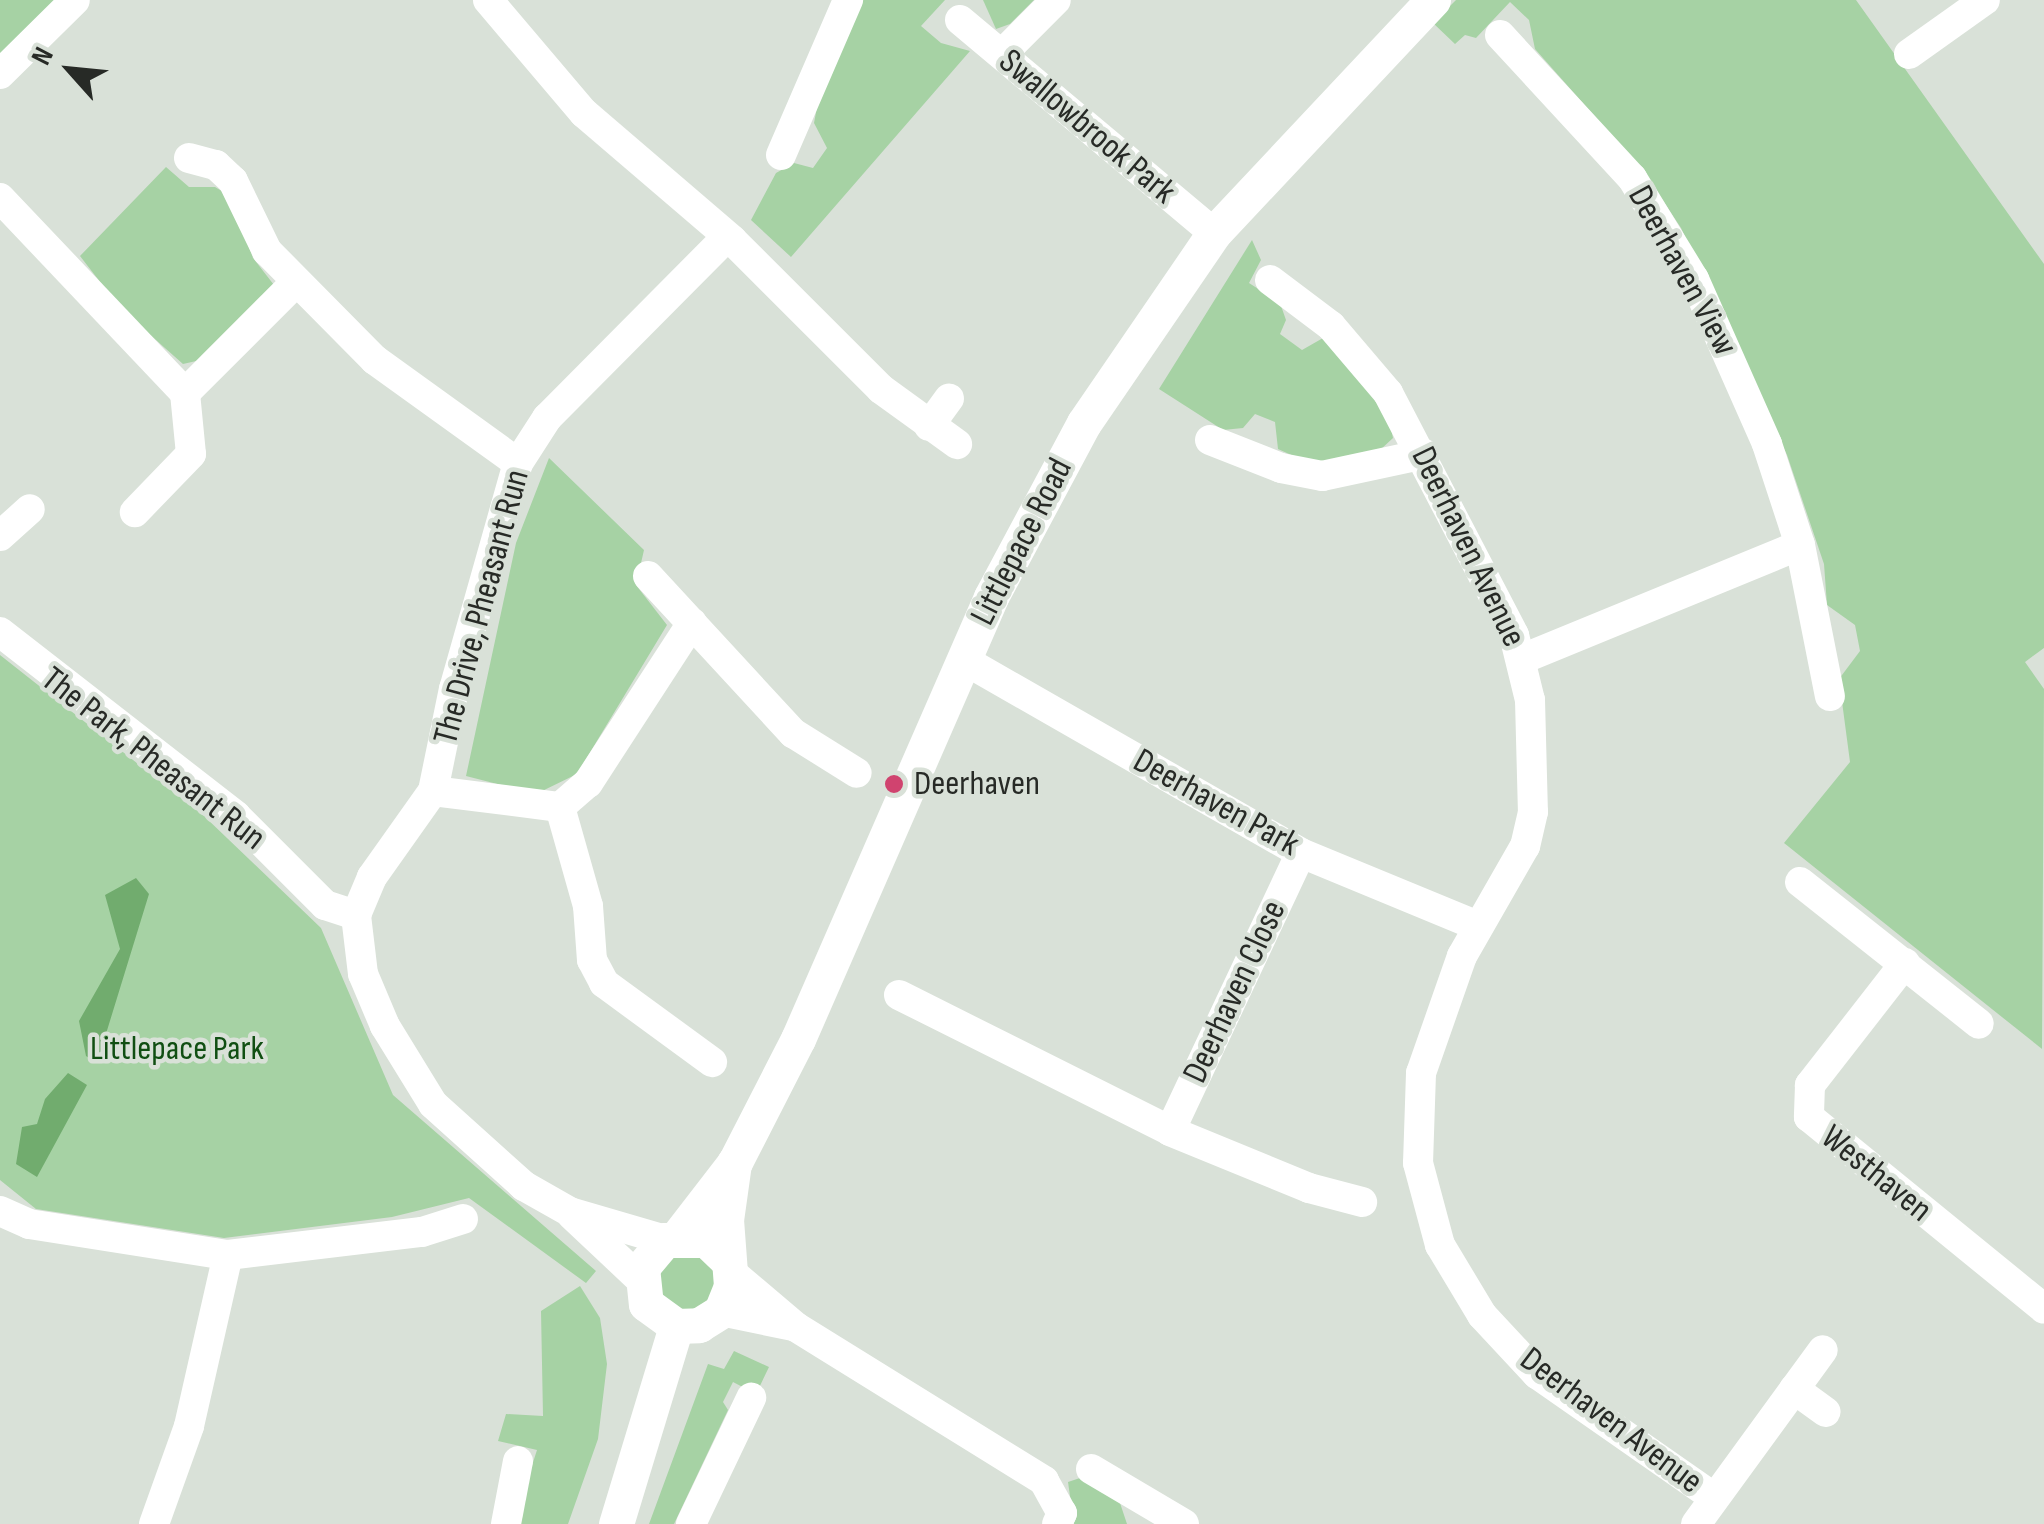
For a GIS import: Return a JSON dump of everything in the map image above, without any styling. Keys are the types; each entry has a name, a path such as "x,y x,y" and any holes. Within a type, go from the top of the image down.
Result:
{"street":[{"path":"0,74 75,0"},
{"path":"488,0 584,113 728,236 881,389 957,444"},
{"path":"781,155 848,0"},
{"path":"1002,54 1056,0"},
{"name":"Littlepace Road","path":"672,1238 734,1162 798,1039 964,660 1051,478 1142,332 1214,233 1432,0"},
{"path":"1909,54 1985,0"},
{"name":"Swallowbrook Park","path":"960,20 1214,233"},
{"name":"Deerhaven View","path":"1500,35 1632,178 1676,245 1744,390 1800,545 1830,696"},
{"path":"189,158 216,165 232,181 267,251 294,284 374,360 518,463"},
{"path":"0,198 185,394 191,454 135,512"},
{"name":"The Drive, Pheasant Run","path":"356,915 372,877 433,791 454,690 518,463 547,418 728,236"},
{"name":"Deerhaven Avenue","path":"1270,280 1362,358 1425,454 1522,659 1535,756 1534,812 1512,874 1478,926 1432,1028 1421,1073 1418,1163 1440,1245 1482,1316 1537,1374 1714,1497"},
{"path":"185,394 294,284"},
{"path":"929,426 949,398"},
{"path":"1210,440 1281,468 1322,476 1425,454"},
{"path":"0,536 30,509"},
{"path":"1522,659 1800,545"},
{"path":"648,576 792,733 857,773"},
{"path":"433,791 560,807 588,783 692,623"},
{"name":"The Park, Pheasant Run","path":"0,632 28,660 236,816 326,904 356,915"},
{"name":"Deerhaven Park","path":"964,660 1300,852 1478,926"},
{"path":"560,807 588,906 592,960 604,983 712,1062"},
{"name":"Deerhaven Close","path":"1170,1131 1300,852"},
{"path":"1800,882 1980,1024"},
{"path":"356,915 363,974 385,1026 433,1104 524,1186 570,1212 640,1279 654,1314 676,1326 699,1325 720,1311 796,1326"},
{"name":"Westhaven","path":"1905,963 1810,1085 1809,1117 2044,1309"},
{"path":"899,995 1170,1131 1309,1188 1362,1202"},
{"name":"Littlepace Road","path":"728,1266 734,1162"},
{"path":"0,1211 29,1224 228,1255 422,1232 462,1219"},
{"path":"570,1212 672,1238 706,1240 728,1266 796,1326 1044,1481 1062,1513 1057,1524"},
{"path":"640,1279 647,1256 672,1238"},
{"path":"154,1524 189,1426 228,1255"},
{"path":"720,1311 728,1266"},
{"path":"616,1524 676,1326"},
{"path":"1696,1524 1823,1350"},
{"path":"1794,1389 1826,1412"},
{"path":"691,1524 751,1398"},
{"path":"506,1524 518,1461"},
{"path":"1091,1470 1184,1524"}],"green space":[{"path":"0,0 55,0 0,54"},
{"path":"862,0 945,0 921,26 941,43 970,51 791,257 751,220 776,173 794,163 813,168 827,148 814,123 817,107"},
{"path":"983,0 1034,0 1010,24 996,29"},
{"path":"1456,0 1856,0 2044,264 2044,648 2025,662 2044,689 2042,1049 1784,843 1850,762 1839,679 1860,651 1855,625 1827,605 1824,564 1787,455 1681,228 1644,172 1535,49 1529,20 1510,2 1476,38 1465,35 1455,44 1433,23"},
{"path":"166,167 189,187 215,187 230,196 253,258 274,285 205,359 183,364 121,309 80,256"},
{"path":"1252,240 1261,260 1249,283 1280,303 1286,320 1280,334 1302,350 1323,338 1352,360 1390,423 1393,438 1379,451 1330,463 1298,458 1278,449 1275,422 1255,414 1243,428 1223,430 1159,389"},
{"path":"549,458 644,550 636,585 667,625 577,774 536,794 466,776 516,543"},
{"name":"Littlepace Park","path":"0,655 204,816 321,928 393,1095 596,1271 586,1283 469,1198 392,1217 224,1238 36,1209 0,1180"},
{"path":"136,878 149,894 97,1063 86,1056 79,1021 120,949 105,895"},
{"path":"68,1073 87,1085 37,1177 16,1164 22,1127 37,1124 45,1099"},
{"path":"686,1252 706,1261 715,1281 706,1301 686,1310 666,1301 657,1281 666,1261"},
{"path":"580,1286 600,1318 607,1364 598,1439 568,1524 513,1524 537,1450 498,1441 506,1414 543,1416 541,1311"},
{"path":"734,1351 769,1367 756,1394 733,1382 723,1402 728,1410 674,1524 649,1524 708,1364 724,1369"},
{"path":"1089,1475 1116,1491 1127,1524 1074,1524 1068,1482"}],"place":[{"name":"Deerhaven","path":"894,784"}]}
